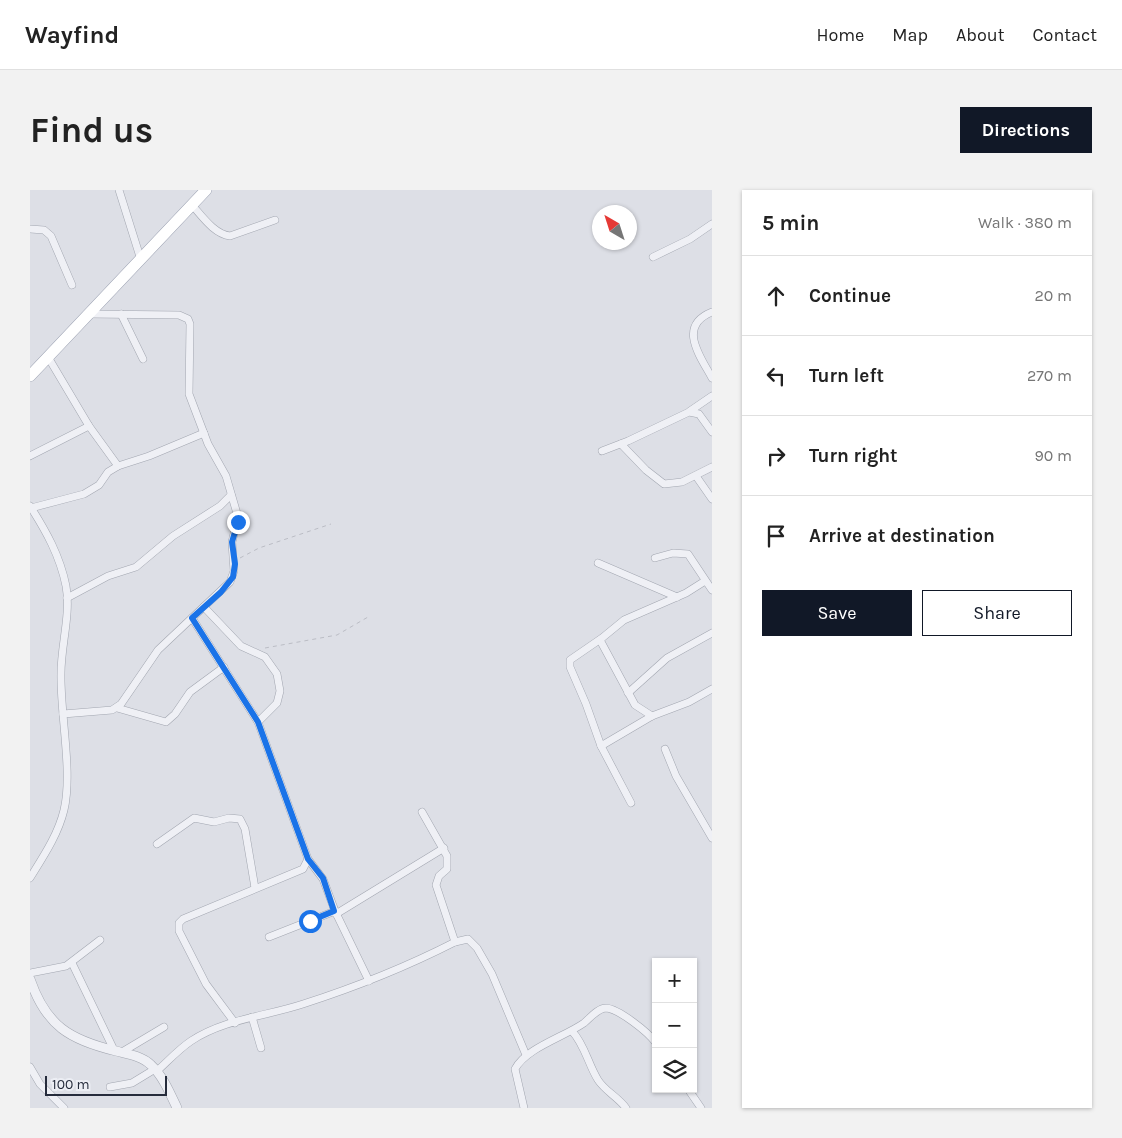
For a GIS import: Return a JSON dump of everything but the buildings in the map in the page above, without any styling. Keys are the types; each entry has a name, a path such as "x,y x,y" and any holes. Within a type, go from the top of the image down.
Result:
{"main road":[{"path":"30,376 206,190"}],"street":[{"path":"119,190 141,260"},
{"path":"192,205 212,226 230,236 276,220"},
{"path":"653,257 690,239 712,224"},
{"path":"30,229 44,230 51,236 72,285"},
{"path":"712,312 700,318 696,323 694,338 696,349 712,378"},
{"path":"88,314 179,315 188,319 190,324 189,394 204,433 222,467 238,517 232,542 235,564 230,582 158,650 117,708"},
{"path":"121,314 143,359"},
{"path":"48,357 89,426 118,466"},
{"path":"602,451 689,412 712,396"},
{"path":"689,412 699,414 712,432"},
{"path":"30,456 89,426"},
{"path":"30,878 53,839 64,810 66,787 61,648 67,598 57,555 30,507 84,494 99,485 108,472 118,466 149,456 204,433"},
{"path":"621,444 652,475 664,484 682,482 712,467"},
{"path":"696,476 712,499"},
{"path":"67,598 98,580 136,568 173,536 220,506 231,495"},
{"path":"655,558 673,554 688,554 712,590"},
{"path":"598,563 677,597"},
{"path":"631,802 601,746 569,663 573,656 600,640 624,620 677,597 705,581"},
{"path":"204,607 241,646 265,657 280,683 277,703 258,722"},
{"path":"192,618 258,722 308,859 323,878 335,912 369,982"},
{"path":"628,693 667,658 712,633"},
{"path":"600,640 636,705 652,716"},
{"path":"63,714 106,711 117,708 166,722 176,714 190,692 224,667"},
{"path":"601,746 652,716 689,702 712,689"},
{"path":"665,749 676,776 712,838"},
{"path":"422,812 444,848 448,863 439,876 436,885 455,942"},
{"path":"157,844 194,818 214,822 229,818 240,819 245,828 255,888"},
{"path":"269,937 335,912 444,848"},
{"path":"235,1023 206,984 178,927 183,918 303,868 308,859"},
{"path":"110,1087 132,1083 156,1070 190,1042 235,1023 295,1007 369,982 455,942 468,939 477,948 492,974 526,1055"},
{"path":"30,973 72,963 100,940"},
{"path":"72,963 118,1051"},
{"path":"30,979 44,1010 58,1028 80,1041 139,1057 156,1070 177,1108"},
{"path":"524,1108 515,1069 526,1055 572,1031 600,1010 607,1008 643,1029 652,1038"},
{"path":"252,1017 261,1048"},
{"path":"118,1051 164,1027"},
{"path":"572,1031 580,1040 599,1080 618,1097 626,1108"},
{"path":"30,1067 40,1084 64,1108"},
{"path":"691,1093 701,1108"}],"path":[{"path":"235,564 245,555 259,548 332,524"},
{"path":"252,651 307,639 337,635 368,617"}],"route":[{"path":"238,522 232,542 235,564 233,577 213,600 192,618 258,722 274,762 282,793 308,859 323,878 334,911 310,921"}]}
